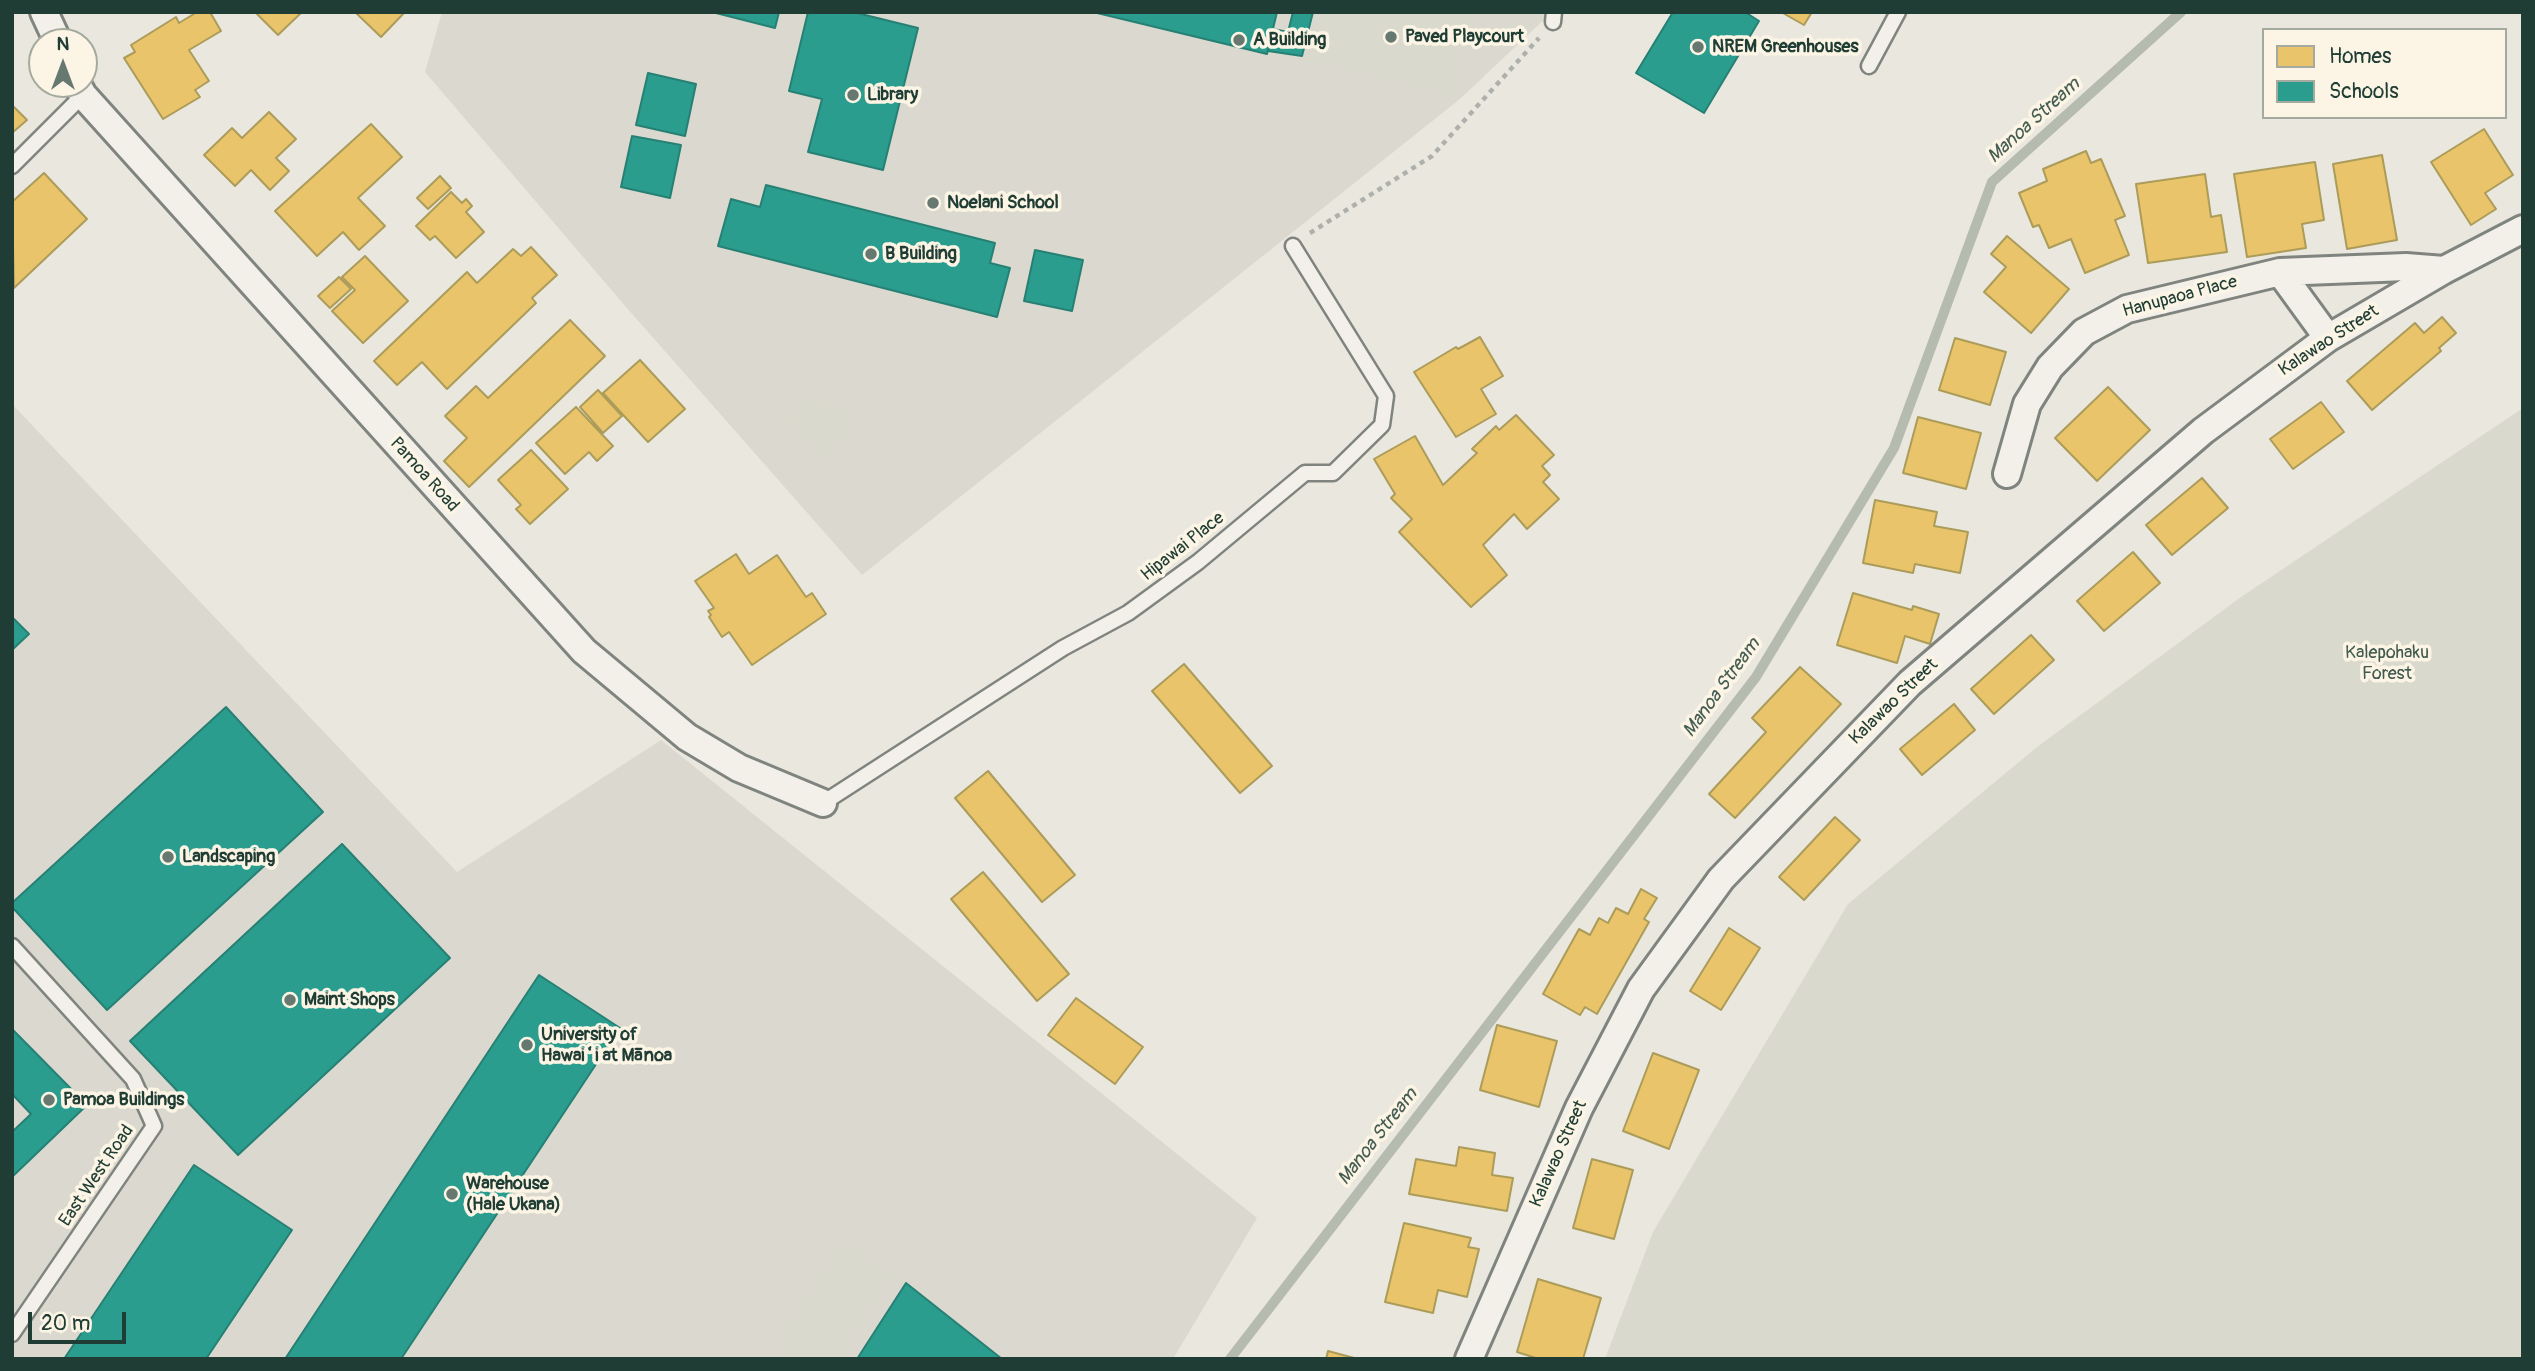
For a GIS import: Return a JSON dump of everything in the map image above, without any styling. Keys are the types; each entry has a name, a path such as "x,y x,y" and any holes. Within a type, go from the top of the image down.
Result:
{"street":[{"path":"44,12 51,28"},
{"name":"Pamoa Road","path":"87,98 584,651 687,737 739,768 823,803"},
{"name":"Kalawao Street","path":"1469,1359 1579,1108 1628,1013 1641,989 1721,879 1910,683 2203,431 2328,338 2444,270 2523,229"},
{"name":"Hanupaoa Place","path":"2007,474 2027,404 2050,367 2084,332 2127,309 2280,272 2406,267 2444,270"},
{"path":"2280,272 2328,338"}],"lane":[{"path":"1869,66 1898,12"},
{"path":"12,166 73,98"},
{"name":"Hipawai Place","path":"823,803 1063,648 1128,613 1198,562 1305,473 1333,473 1382,425 1386,396 1293,246"},
{"name":"East West Road","path":"12,946 132,1079 154,1125 12,1334"}],"path":[{"path":"1293,246 1326,221 1432,156 1553,17"}],"shaded area":[{"name":"Noelani School","path":"442,12 1552,12 1460,99 862,575 626,307 425,72"},
{"name":"University of Hawaiʻi at Mānoa","path":"12,404 457,872 661,740 1257,1218 1173,1359 12,1359"}],"green space":[{"name":"Paved Playcourt","path":"1317,12 1476,12 1455,98 1305,61"},
{"path":"805,398 848,408 851,421 837,456 821,457 815,454 809,438 795,431 791,425 789,418 794,405"},
{"name":"Kalepohaku Forest","path":"2523,408 2523,1359 1605,1359 1653,1232 1848,904 2037,747 2241,597"},
{"path":"843,1240 894,1273 839,1359 788,1359 772,1349"}],"building: Homes":[{"path":"197,12 210,12 221,31 189,50 209,81 195,90 200,97 163,119 124,58 135,52 131,45 176,17 179,23"},
{"path":"255,12 302,12 278,35"},
{"path":"355,12 405,12 381,37"},
{"path":"1781,12 1812,12 1804,25"},
{"path":"12,105 27,120 12,133"},
{"path":"269,112 296,139 276,158 289,171 270,190 251,170 235,186 204,155 232,128 242,138"},
{"path":"371,124 402,157 358,198 385,226 359,250 343,232 317,256 275,211"},
{"path":"2484,129 2513,175 2485,193 2496,209 2471,225 2431,162"},
{"path":"2086,151 2091,163 2101,159 2125,216 2115,220 2129,255 2085,273 2071,239 2049,248 2039,225 2033,227 2019,193 2047,181 2043,169"},
{"path":"2382,155 2397,240 2347,249 2333,164"},
{"path":"2315,162 2324,220 2302,224 2306,248 2247,257 2234,174"},
{"path":"44,173 87,219 14,288 12,202"},
{"path":"2205,174 2211,217 2221,215 2227,252 2148,263 2136,184"},
{"path":"440,176 451,188 428,209 417,198"},
{"path":"451,192 462,203 466,199 472,206 466,212 484,232 456,258 435,236 430,240 416,226"},
{"path":"2007,236 2069,289 2031,333 1984,292 2006,267 1991,254"},
{"path":"531,247 557,275 532,298 536,303 447,389 422,362 397,385 374,361 467,272 477,283 513,249 521,256"},
{"path":"365,256 408,301 363,343 332,311 355,290 342,277"},
{"path":"339,277 351,289 330,308 318,296"},
{"path":"2442,317 2456,333 2439,348 2441,351 2372,410 2347,381 2415,323 2424,333"},
{"path":"570,320 605,356 469,487 444,461 467,438 445,416 476,386 488,398"},
{"path":"1480,337 1503,376 1481,389 1496,414 1456,437 1414,372 1456,347 1458,349"},
{"path":"1955,338 2006,352 1990,405 1939,390"},
{"path":"640,360 685,409 648,442 603,393"},
{"path":"2108,387 2150,430 2097,481 2055,438"},
{"path":"598,390 622,416 603,433 580,407"},
{"path":"2321,402 2344,432 2293,469 2270,439"},
{"path":"576,407 613,446 597,461 589,452 565,474 536,443"},
{"path":"1516,415 1554,455 1542,466 1550,475 1543,482 1559,499 1527,529 1514,514 1483,545 1507,575 1471,607 1399,532 1412,519 1391,498 1395,494 1374,459 1415,436 1443,485 1477,453 1472,449 1496,426 1499,430"},
{"path":"1918,417 1981,433 1966,489 1903,473"},
{"path":"531,450 568,489 530,524 516,509 521,505 498,480"},
{"path":"2202,478 2228,508 2172,555 2146,525"},
{"path":"1875,500 1937,512 1934,526 1968,532 1960,573 1915,564 1913,573 1863,563"},
{"path":"2133,552 2160,583 2104,631 2077,601"},
{"path":"736,554 749,574 777,555 806,597 812,593 826,614 752,665 729,632 722,637 709,617 711,615 708,611 714,608 695,581"},
{"path":"1853,593 1912,610 1913,606 1939,614 1930,644 1905,636 1897,663 1837,645"},
{"path":"2031,635 2054,660 1994,714 1971,689"},
{"path":"1184,664 1272,766 1240,793 1152,691"},
{"path":"1800,667 1841,704 1735,818 1709,794 1766,732 1752,718"},
{"path":"1954,704 1975,730 1922,775 1900,749"},
{"path":"988,771 1075,875 1042,902 955,798"},
{"path":"1835,817 1860,840 1804,900 1779,877"},
{"path":"983,872 1069,974 1037,1001 951,899"},
{"path":"1641,889 1657,898 1644,919 1649,922 1597,1014 1585,1007 1580,1015 1543,994 1579,929 1590,935 1599,918 1608,923 1616,908 1628,914"},
{"path":"1729,928 1760,948 1721,1010 1690,991"},
{"path":"1076,998 1143,1047 1115,1084 1048,1035"},
{"path":"1497,1025 1557,1041 1539,1107 1480,1090"},
{"path":"1653,1053 1699,1070 1669,1149 1623,1131"},
{"path":"1459,1147 1495,1153 1492,1175 1513,1178 1507,1211 1409,1194 1416,1159 1456,1166"},
{"path":"1592,1159 1633,1170 1614,1239 1573,1228"},
{"path":"1404,1223 1471,1238 1468,1247 1479,1249 1467,1297 1438,1290 1433,1313 1385,1302"},
{"path":"1538,1279 1601,1298 1583,1359 1539,1359 1517,1352"},
{"path":"1328,1351 1358,1359 1326,1359"}],"building: Schools":[{"path":"712,12 779,12 775,28"},
{"name":"Library","path":"808,12 853,12 918,28 883,170 808,152 822,99 789,91"},
{"name":"A Building","path":"1093,12 1277,12 1267,54"},
{"path":"1293,12 1313,12 1302,56 1268,51 1273,29 1288,32"},
{"name":"NREM Greenhouses","path":"1673,12 1745,12 1759,21 1704,113 1636,73"},
{"path":"648,73 696,84 685,136 636,125"},
{"path":"632,136 681,145 670,198 621,187"},
{"name":"B Building","path":"766,185 995,243 990,263 1010,268 997,317 718,246 731,199 760,207"},
{"path":"1035,250 1083,260 1072,311 1024,301"},
{"path":"12,617 29,634 12,650"},
{"name":"Landscaping","path":"226,707 323,812 107,1010 12,907 12,903"},
{"name":"Maint Shops","path":"342,844 450,958 238,1155 130,1041"},
{"name":"Warehouse (Hale Ukana)","path":"539,975 620,1028 401,1359 285,1359"},
{"name":"Pamoa Buildings","path":"12,1029 87,1105 12,1177 12,1132 31,1114 12,1094"},
{"path":"194,1165 292,1230 206,1359 64,1359"},
{"path":"906,1283 1002,1359 857,1359"}],"waterway":[{"name":"Manoa Stream","path":"1230,1359 1756,677 1894,448 1992,182 2181,12"}],"place":[{"name":"Paved Playcourt","path":"1391,37"},
{"name":"A Building","path":"1239,40"},
{"name":"NREM Greenhouses","path":"1698,47"},
{"name":"Library","path":"853,95"},
{"name":"Noelani School","path":"933,203"},
{"name":"B Building","path":"871,254"},
{"name":"Landscaping","path":"168,857"},
{"name":"Maint Shops","path":"290,1000"},
{"name":"University of Hawaiʻi at Mānoa","path":"527,1045"},
{"name":"Pamoa Buildings","path":"49,1100"},
{"name":"Warehouse (Hale Ukana)","path":"452,1194"}]}
